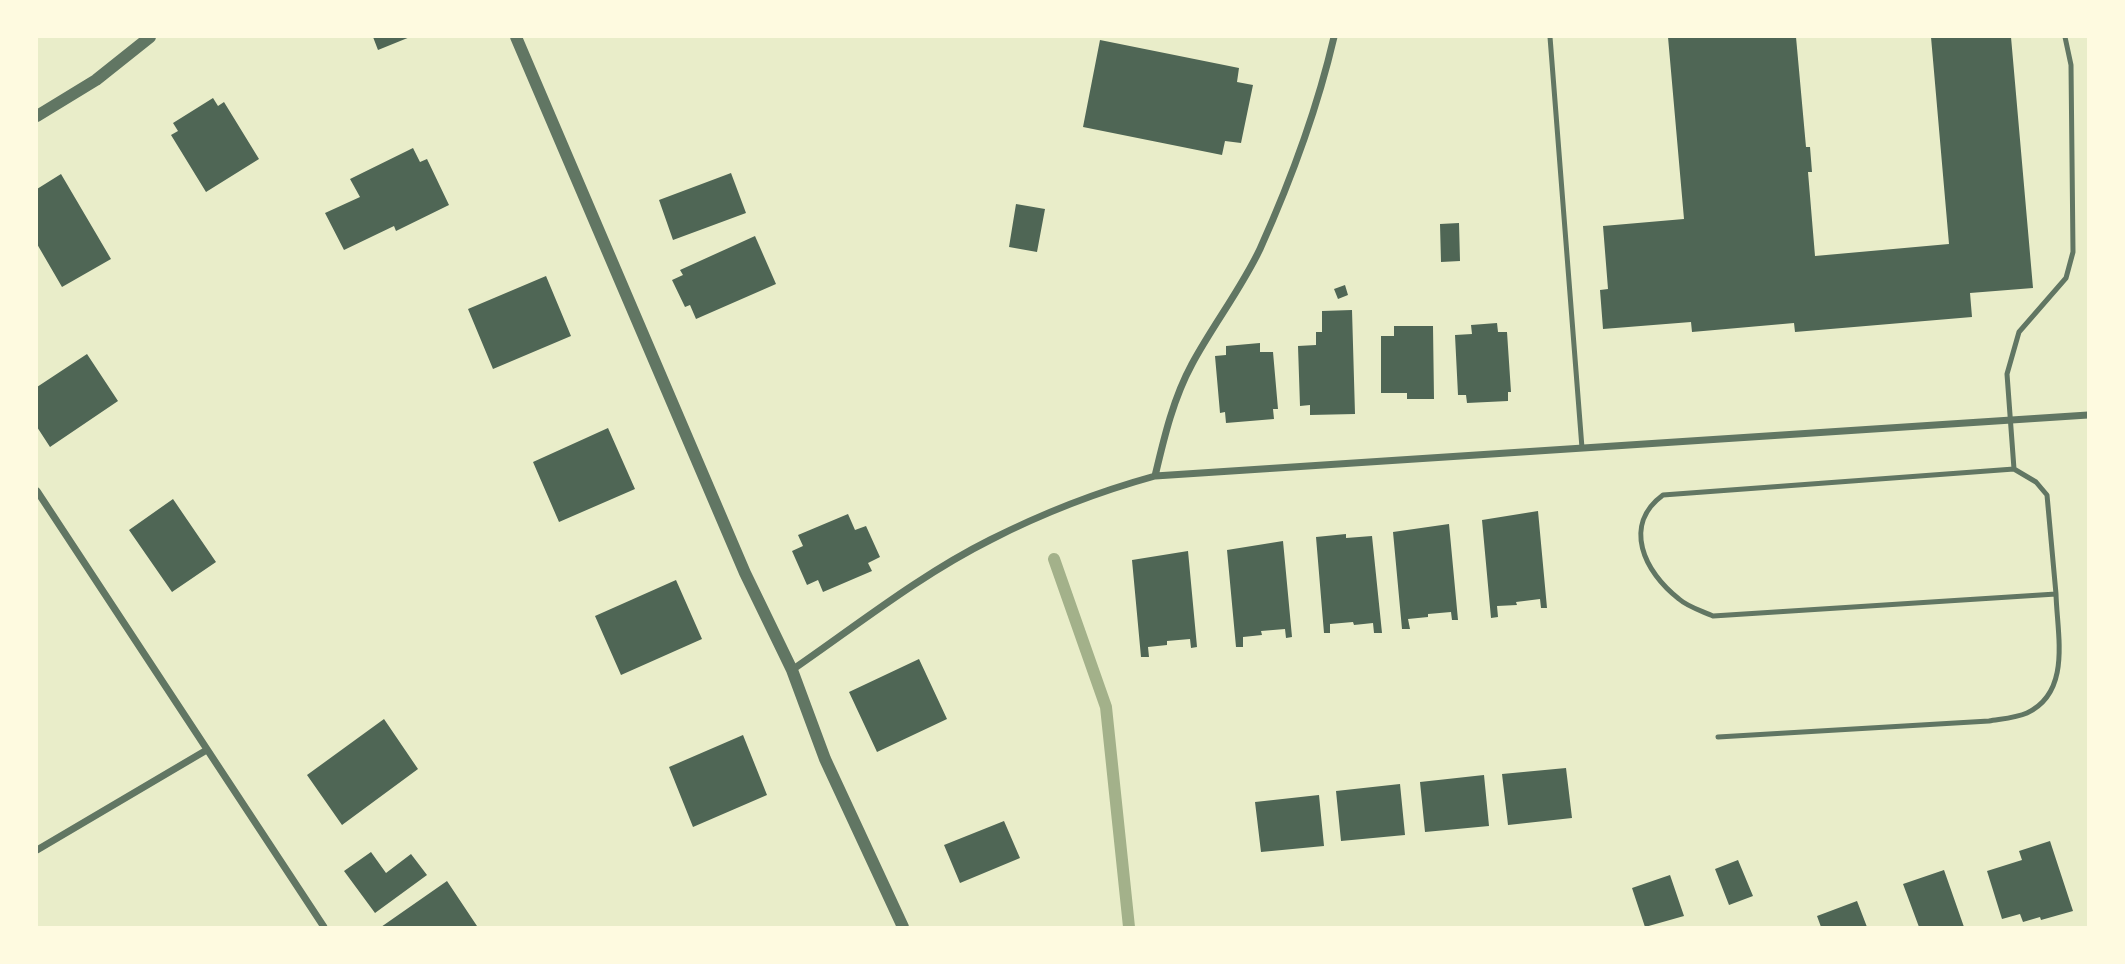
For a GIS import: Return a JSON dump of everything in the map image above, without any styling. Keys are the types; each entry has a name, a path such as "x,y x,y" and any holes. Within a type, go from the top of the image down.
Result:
{"street":[{"path":"37,116 96,80 150,37"},
{"path":"516,37 745,573 792,670 825,759 903,927"},
{"path":"1155,476 1167,422 1190,367 1258,251 1295,165 1318,102 1334,37"},
{"path":"792,670 926,579 988,541 1091,494 1155,476 2088,415"},
{"path":"37,491 205,751 324,927"},
{"path":"37,850 205,751"}],"lane":[{"path":"1550,37 1583,448"},
{"path":"2014,469 2008,420 2007,374 2019,332 2066,278 2073,252 2071,65 2065,37"},
{"path":"1718,737 1989,721 2026,713 2049,696 2058,678 2056,594 2047,495 2036,482 2014,469 1663,495 1648,506 1640,527 1642,551 1659,579 1679,600 1713,615 2056,594"}],"building":[{"path":"373,37 410,37 378,50"},
{"path":"1668,37 1796,37 1806,147 1810,147 1812,172 1808,172 1815,256 1949,244 1931,37 2011,37 2033,288 1970,293 1972,317 1795,332 1794,323 1692,332 1691,322 1603,329 1600,290 1608,289 1603,226 1684,219"},
{"path":"1100,40 1239,68 1237,82 1253,85 1241,143 1225,141 1222,155 1083,127"},
{"path":"213,98 218,106 224,102 259,159 206,192 171,135 178,131 173,123"},
{"path":"413,148 420,162 427,159 449,205 396,231 394,226 344,250 325,213 360,197 350,179"},
{"path":"731,173 746,213 673,240 659,200"},
{"path":"61,174 111,259 62,287 37,244 37,189"},
{"path":"1016,204 1045,209 1037,252 1009,247"},
{"path":"1459,223 1460,261 1441,262 1440,224"},
{"path":"755,236 776,284 696,319 690,305 685,307 672,280 683,275 680,270"},
{"path":"546,276 571,336 493,369 468,309"},
{"path":"1345,285 1348,295 1338,299 1334,289"},
{"path":"1352,310 1355,414 1310,415 1310,405 1300,406 1298,346 1316,345 1316,332 1322,332 1322,311"},
{"path":"1497,323 1498,332 1507,332 1511,392 1508,392 1508,401 1467,403 1466,395 1458,395 1455,335 1472,334 1471,325"},
{"path":"1394,326 1433,326 1434,399 1407,399 1407,393 1381,393 1381,336 1394,336"},
{"path":"1260,343 1260,352 1273,352 1278,409 1273,409 1274,419 1226,423 1225,412 1220,413 1215,356 1226,355 1226,346"},
{"path":"87,354 118,401 50,447 37,427 37,387"},
{"path":"608,428 635,489 559,522 533,462"},
{"path":"173,499 216,562 172,592 129,530"},
{"path":"1538,511 1547,608 1541,608 1540,599 1516,602 1517,605 1497,606 1498,617 1491,618 1482,520"},
{"path":"848,514 855,530 866,526 880,557 868,563 872,571 823,592 818,580 807,585 792,551 803,546 798,535"},
{"path":"1449,524 1458,620 1452,620 1451,612 1428,614 1428,617 1408,619 1410,629 1402,629 1393,532"},
{"path":"1346,534 1346,538 1372,536 1382,633 1374,633 1373,623 1354,625 1353,622 1330,624 1330,633 1324,633 1316,537"},
{"path":"1283,541 1292,637 1286,638 1285,629 1261,631 1262,635 1243,637 1243,647 1236,647 1227,550"},
{"path":"1188,551 1197,647 1191,648 1190,639 1167,641 1167,645 1148,647 1149,657 1141,657 1132,560"},
{"path":"676,580 702,639 621,675 595,616"},
{"path":"919,659 947,719 877,752 849,692"},
{"path":"384,719 418,769 342,825 307,775"},
{"path":"743,735 767,795 693,827 669,767"},
{"path":"1566,768 1572,818 1508,825 1502,774"},
{"path":"1484,775 1489,826 1425,832 1420,782"},
{"path":"1400,784 1405,835 1341,841 1336,791"},
{"path":"1319,795 1324,846 1261,852 1255,802"},
{"path":"1004,821 1020,858 960,883 944,845"},
{"path":"2050,841 2073,911 2041,920 2040,917 2023,922 2020,914 2002,919 1987,871 2022,860 2019,851"},
{"path":"371,852 386,873 411,854 427,875 375,913 344,871"},
{"path":"1738,860 1753,896 1729,905 1715,869"},
{"path":"1944,870 1964,927 1919,927 1903,884"},
{"path":"1670,875 1684,916 1645,927 1632,888"},
{"path":"447,881 477,926 381,927"},
{"path":"1857,901 1867,927 1821,927 1817,916"}],"waterway":[{"path":"1054,559 1106,707 1129,927"}]}
